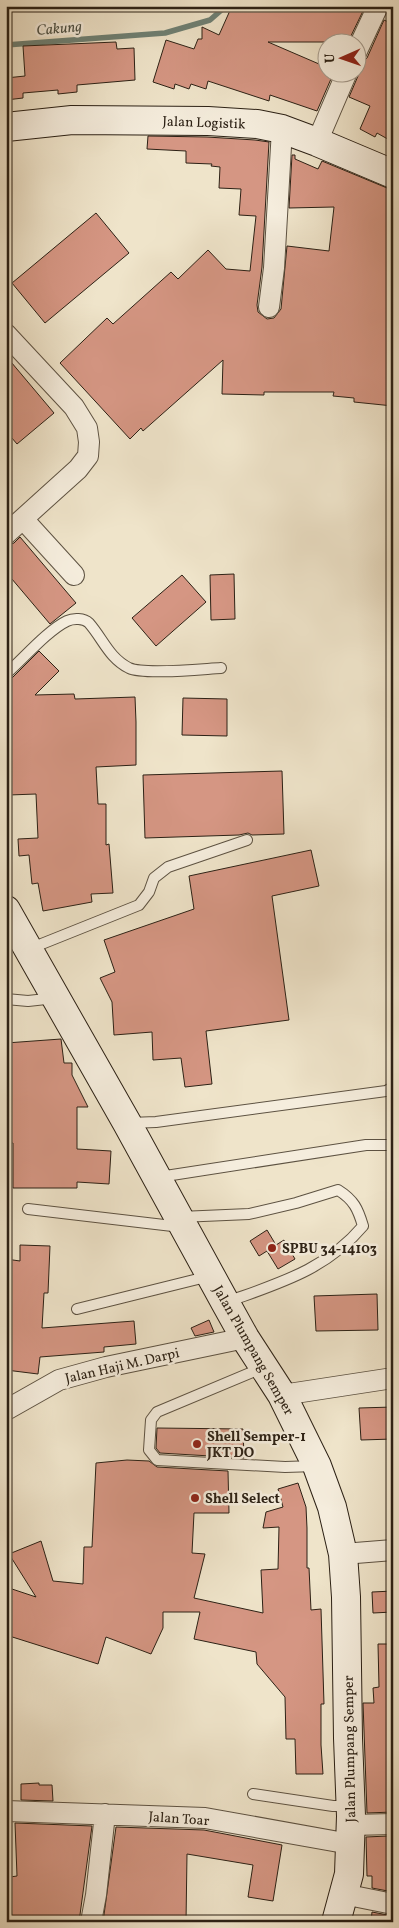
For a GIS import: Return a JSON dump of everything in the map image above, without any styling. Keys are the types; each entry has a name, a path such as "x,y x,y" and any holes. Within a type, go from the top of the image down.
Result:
{"main road":[{"name":"Jalan Logistik","path":"6,127 72,120 208,121 257,124 282,129 393,174"},
{"name":"Jalan Plumpang Semper","path":"6,910 127,1123 245,1338 282,1395 316,1466 332,1507 343,1554 346,1596 351,1825 348,1874 336,1922"}],"street":[{"path":"366,32 378,6"},
{"path":"317,142 343,82"},
{"path":"268,307 274,268 282,129"},
{"path":"6,334 74,407 86,428 89,442 88,456 78,469 6,534"},
{"path":"23,519 74,574"},
{"name":"Jalan Haji M. Darpi","path":"6,1410 59,1380 106,1367 245,1338"},
{"path":"282,1395 393,1378"},
{"path":"343,1554 393,1550"},
{"name":"Jalan Toar","path":"6,1811 351,1825 393,1824"},
{"path":"91,1922 105,1814"},
{"path":"343,1894 393,1904"}],"lane":[{"path":"7,672 54,631 66,622 77,619 88,622 115,659 131,669 144,672 221,668"},
{"path":"28,950 139,905 149,892 154,878 168,867 247,840"},
{"path":"6,999 28,1001 56,998"},
{"path":"127,1123 156,1122 386,1091 393,1087"},
{"path":"157,1177 183,1175 366,1145 393,1145"},
{"path":"28,1209 182,1222 249,1214 296,1204 338,1190 350,1198 359,1213 363,1226 349,1243 298,1276 225,1302"},
{"path":"77,1310 211,1276"},
{"path":"264,1367 157,1412 151,1420 149,1450 157,1460 316,1466"},
{"path":"253,1794 333,1806 351,1825"}],"building":[{"path":"232,6 362,6 360,10 363,11 353,32 316,32 316,42 268,42 316,63 316,82 330,82 317,111 270,95 269,101 208,81 206,89 191,84 189,89 175,84 174,89 153,82 166,40 194,49 198,39 202,39 202,27 219,35"},
{"path":"384,20 393,24 393,142 377,133 375,137 360,129 370,106 349,97 355,82 366,82 367,58"},
{"path":"116,42 117,49 134,48 135,80 77,85 77,92 58,94 58,90 23,93 23,98 6,100 6,78 25,76 23,46"},
{"path":"148,136 207,137 269,142 262,267 257,305 258,312 267,319 274,318 281,309 287,246 329,251 334,207 289,208 292,155 295,155 295,159 318,169 322,161 393,189 393,314 389,314 389,348 393,348 393,406 354,402 354,398 333,396 334,392 264,392 264,395 222,394 223,360 143,431 141,428 130,439 60,363 107,318 113,324 171,272 178,279 208,250 226,269 250,271 256,216 239,215 241,189 219,188 220,167 211,166 212,164 186,163 186,151 147,149"},
{"path":"96,213 129,253 45,323 12,283"},
{"path":"6,356 54,413 17,444 6,431"},
{"path":"20,537 76,603 50,624 6,572 6,546 14,543"},
{"path":"234,574 235,619 211,620 210,575"},
{"path":"182,575 206,602 156,646 132,618"},
{"path":"39,651 59,671 35,695 74,694 75,699 135,697 136,722 136,765 96,767 98,804 106,804 106,845 109,844 113,893 91,894 92,902 43,911 38,883 32,884 29,855 19,856 18,839 38,838 36,794 9,795 9,793 6,793 6,681 11,679"},
{"path":"183,698 227,699 227,736 182,735"},
{"path":"282,771 284,834 252,835 248,833 239,835 145,838 143,775"},
{"path":"311,850 319,886 272,896 289,1020 206,1031 212,1084 185,1087 181,1058 153,1060 152,1032 114,1035 112,1002 100,978 115,972 104,940 194,909 189,876"},
{"path":"61,1039 64,1063 72,1063 72,1075 88,1107 77,1107 77,1149 111,1151 109,1184 77,1182 77,1188 13,1188 13,1143 6,1143 6,1043"},
{"name":"SPBU 34-14103","path":"267,1230 276,1245 284,1240 295,1259 278,1269 267,1251 259,1256 250,1241"},
{"path":"20,1245 50,1246 48,1293 44,1293 42,1328 134,1321 136,1344 104,1347 104,1352 40,1357 38,1374 6,1370 6,1259 20,1261"},
{"path":"377,1294 378,1330 316,1331 314,1296"},
{"path":"209,1320 214,1332 195,1336 191,1328"},
{"path":"393,1407 393,1439 361,1440 359,1408"},
{"name":"Shell Semper-1 JKT DO","path":"157,1428 243,1429 244,1458 160,1453 156,1448"},
{"path":"127,1460 149,1461 157,1467 228,1471 229,1513 194,1513 192,1553 205,1554 194,1598 263,1613 261,1570 278,1569 279,1527 263,1528 266,1512 283,1507 278,1489 298,1483 306,1507 307,1568 309,1568 311,1610 321,1609 324,1704 321,1704 323,1774 296,1774 295,1739 286,1739 285,1697 257,1664 256,1652 194,1639 200,1612 163,1612 163,1628 151,1654 106,1637 98,1664 6,1635 6,1598 9,1588 36,1597 9,1554 41,1541 53,1581 83,1584 84,1547 92,1547 96,1463"},
{"path":"393,1591 393,1612 373,1613 372,1592"},
{"path":"378,1644 393,1644 393,1689 388,1689 390,1746 393,1746 393,1812 367,1813 363,1703 374,1703 373,1688 379,1687"},
{"path":"39,1783 39,1785 52,1785 53,1801 21,1800 21,1784"},
{"path":"15,1823 92,1826 79,1922 12,1921 10,1877 17,1876"},
{"path":"116,1827 204,1830 282,1845 273,1901 248,1897 253,1865 187,1854 186,1922 103,1922"},
{"path":"388,1836 390,1859 393,1859 393,1892 372,1888 372,1876 367,1876 366,1837"},
{"path":"372,1912 393,1916 393,1922 371,1922"}],"waterway":[{"name":"Cakung","path":"6,45 165,33 210,20 226,6"}],"place":[{"name":"SPBU 34-14103","path":"272,1248"},
{"name":"Shell Semper-1 JKT DO","path":"197,1444"},
{"name":"Shell Select","path":"195,1498"}]}
